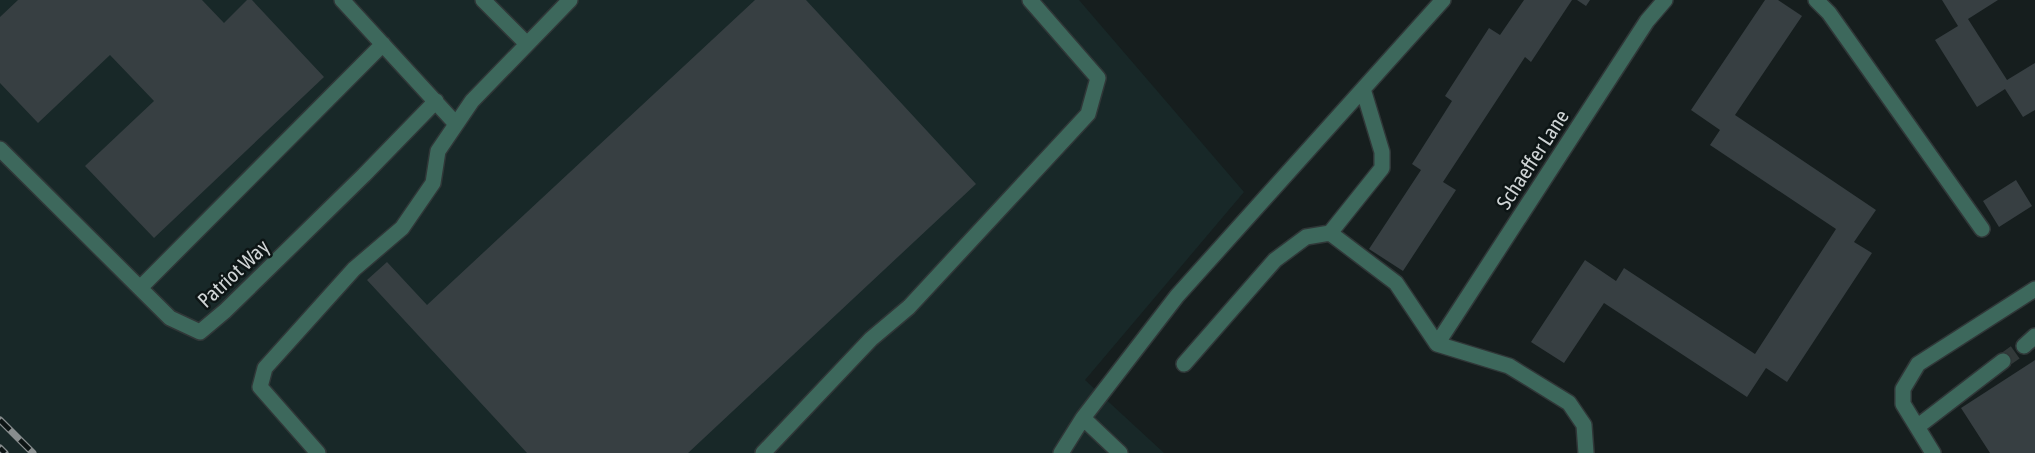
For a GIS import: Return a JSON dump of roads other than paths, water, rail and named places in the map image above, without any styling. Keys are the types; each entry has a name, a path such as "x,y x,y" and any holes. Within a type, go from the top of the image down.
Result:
{"lane":[{"path":"342,0 456,124"},
{"path":"483,0 527,44"},
{"path":"318,453 260,387 266,368 354,269 402,228 433,183 438,151 472,101 570,0"},
{"path":"763,453 871,339 909,308 1088,114 1098,78 1030,0"},
{"path":"1061,453 1083,418 1177,296 1443,0"},
{"name":"Schaeffer Lane","path":"1437,344 1647,21 1665,0"},
{"path":"1815,0 1829,13 1982,229"},
{"path":"140,288 383,44"},
{"path":"1184,364 1275,260 1305,237 1330,233 1382,168 1382,152 1363,89"},
{"name":"Patriot Way","path":"0,149 170,318 200,332 266,271 436,101"},
{"path":"1330,233 1396,283 1437,344 1509,366 1569,403 1584,425 1586,453"},
{"path":"1933,453 1903,404 1903,389 1918,364 2035,289"},
{"path":"1917,428 2003,361"},
{"path":"1083,418 1120,453"}],"tunnel":[{"path":"2003,361 2024,346"}],"railway":[{"path":"0,420 33,453"},
{"path":"0,448 5,453"}]}
